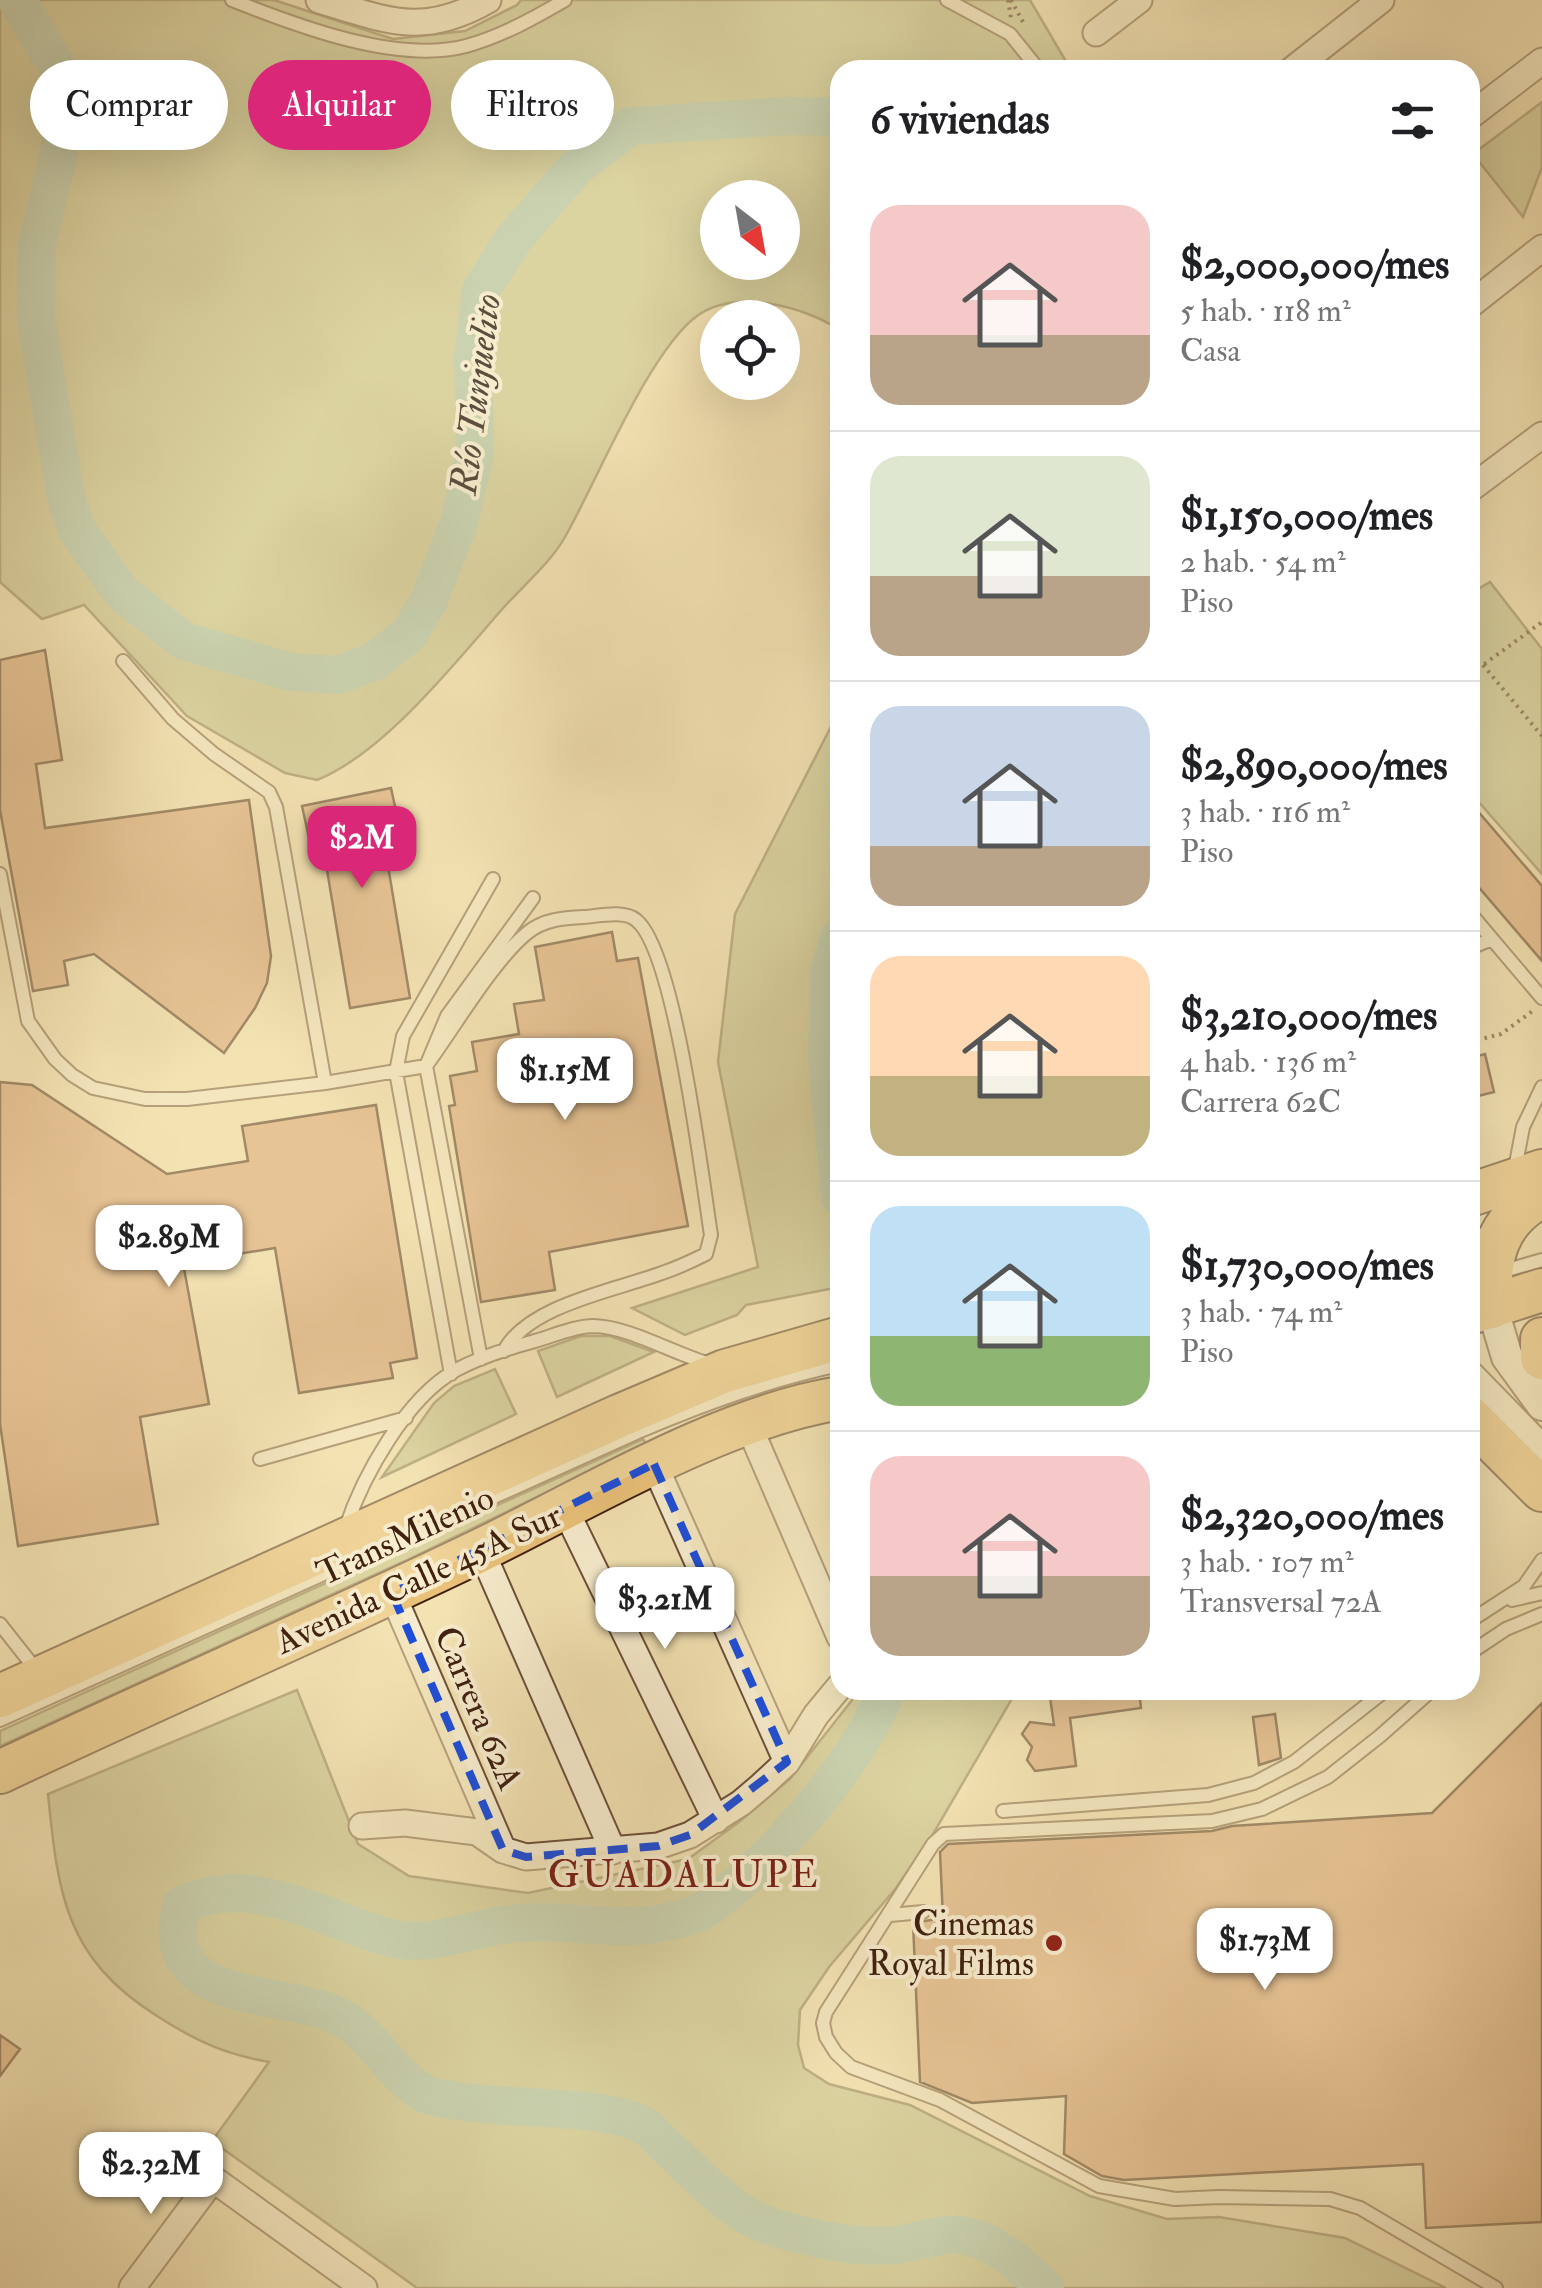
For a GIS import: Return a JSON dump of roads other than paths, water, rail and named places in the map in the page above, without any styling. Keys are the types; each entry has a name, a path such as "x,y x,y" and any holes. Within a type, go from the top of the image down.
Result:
{"highway":[{"path":"1480,1193 1533,1183"},
{"path":"1533,1183 1492,1265 1542,1290"},
{"path":"1542,1338 1542,1358"},
{"name":"Avenida Calle 45A Sur","path":"0,1772 392,1593 480,1550 554,1505 654,1464 830,1345"},
{"name":"Avenida Calle 45A Sur","path":"0,1696 342,1542 746,1400 830,1398"},
{"path":"1480,1428 1542,1490"}],"street":[{"path":"319,0 404,24 447,19 488,0"},
{"path":"1096,33 1139,0"},
{"path":"1305,60 1381,0"},
{"path":"1480,108 1542,60"},
{"path":"1480,297 1542,248"},
{"path":"1480,482 1542,435"},
{"path":"1492,1265 1507,1357 1542,1405"},
{"path":"1480,1387 1542,1451"},
{"path":"746,1400 830,1612"},
{"path":"654,1464 788,1762"},
{"path":"554,1505 716,1820"},
{"path":"480,1550 613,1851"},
{"name":"Carrera 62A","path":"392,1593 503,1850"},
{"path":"362,1826 406,1824 477,1832 503,1850 526,1857 658,1846 690,1836 741,1803 788,1762 830,1698"},
{"path":"132,2288 214,2179 364,2288"}],"lane":[{"path":"232,0 287,22 405,52 464,46 523,24 565,0"},
{"path":"948,0 1010,34 1031,60"},
{"path":"123,661 173,719 214,754 269,792 276,807 325,1083"},
{"path":"0,874 28,1021 55,1059 72,1075 93,1088 145,1100 325,1083 426,1066 515,944 538,925 563,918 620,915 639,922 651,940 670,991 710,1248 706,1254 662,1274 603,1289 524,1326 504,1350"},
{"path":"451,1374 396,1072 403,1036 493,879"},
{"path":"481,1359 426,1066 447,1016 533,898"},
{"path":"1480,924 1542,1001"},
{"path":"1480,944 1492,939"},
{"path":"1533,1183 1523,1127 1542,1086"},
{"path":"1492,1265 1542,1260"},
{"path":"342,1542 365,1478 406,1418 431,1389 451,1374 504,1350 590,1326 613,1329 746,1400"},
{"name":"TransMilenio","path":"0,1720 638,1432 754,1386 830,1367"},
{"path":"260,1459 406,1418"},
{"name":"TransMilenio","path":"554,1505 697,1426"},
{"path":"1480,1614 1524,1586 1542,1560"},
{"path":"1491,1607 1542,1593"},
{"path":"1480,1647 1506,1629 1542,1614"},
{"path":"0,1624 42,1677"},
{"path":"0,1757 250,1640"},
{"path":"1003,1811 1208,1795 1254,1782 1306,1754 1374,1700"},
{"path":"1421,1700 1328,1776 1262,1809 1212,1821 944,1834 826,2012 823,2023 826,2038 851,2066 940,2100 1099,2186 1175,2200 1330,2199 1360,2208 1496,2288"},
{"path":"890,1914 923,1912"}],"waterway":[{"name":"Río Tunjuelito","path":"17,0 57,67 63,110 59,153 37,245 36,318 67,502 77,530 122,593 184,641 291,672 339,675 375,661 409,634 429,600 459,523 475,453 473,356 481,290 515,237 577,166 631,126 830,117"},
{"name":"Río Tunjuelito","path":"830,968 830,1088"},
{"name":"Río Tunjuelito","path":"882,1700 856,1748 787,1836 736,1885 707,1908 688,1917 643,1926 530,1922 421,1941 391,1938 287,1902 234,1893 207,1896 181,1906 178,1940 188,1963 207,1979 232,1990 320,2009 344,2019 405,2079 431,2096 620,2117 646,2127 718,2194 760,2222 850,2244 896,2245 948,2235 982,2240 1005,2253 1045,2288"}],"place":[{"name":"Cinemas Royal Films","path":"1054,1943"}],"district":[{"name":"GUADALUPE","path":"684,1874"}]}
